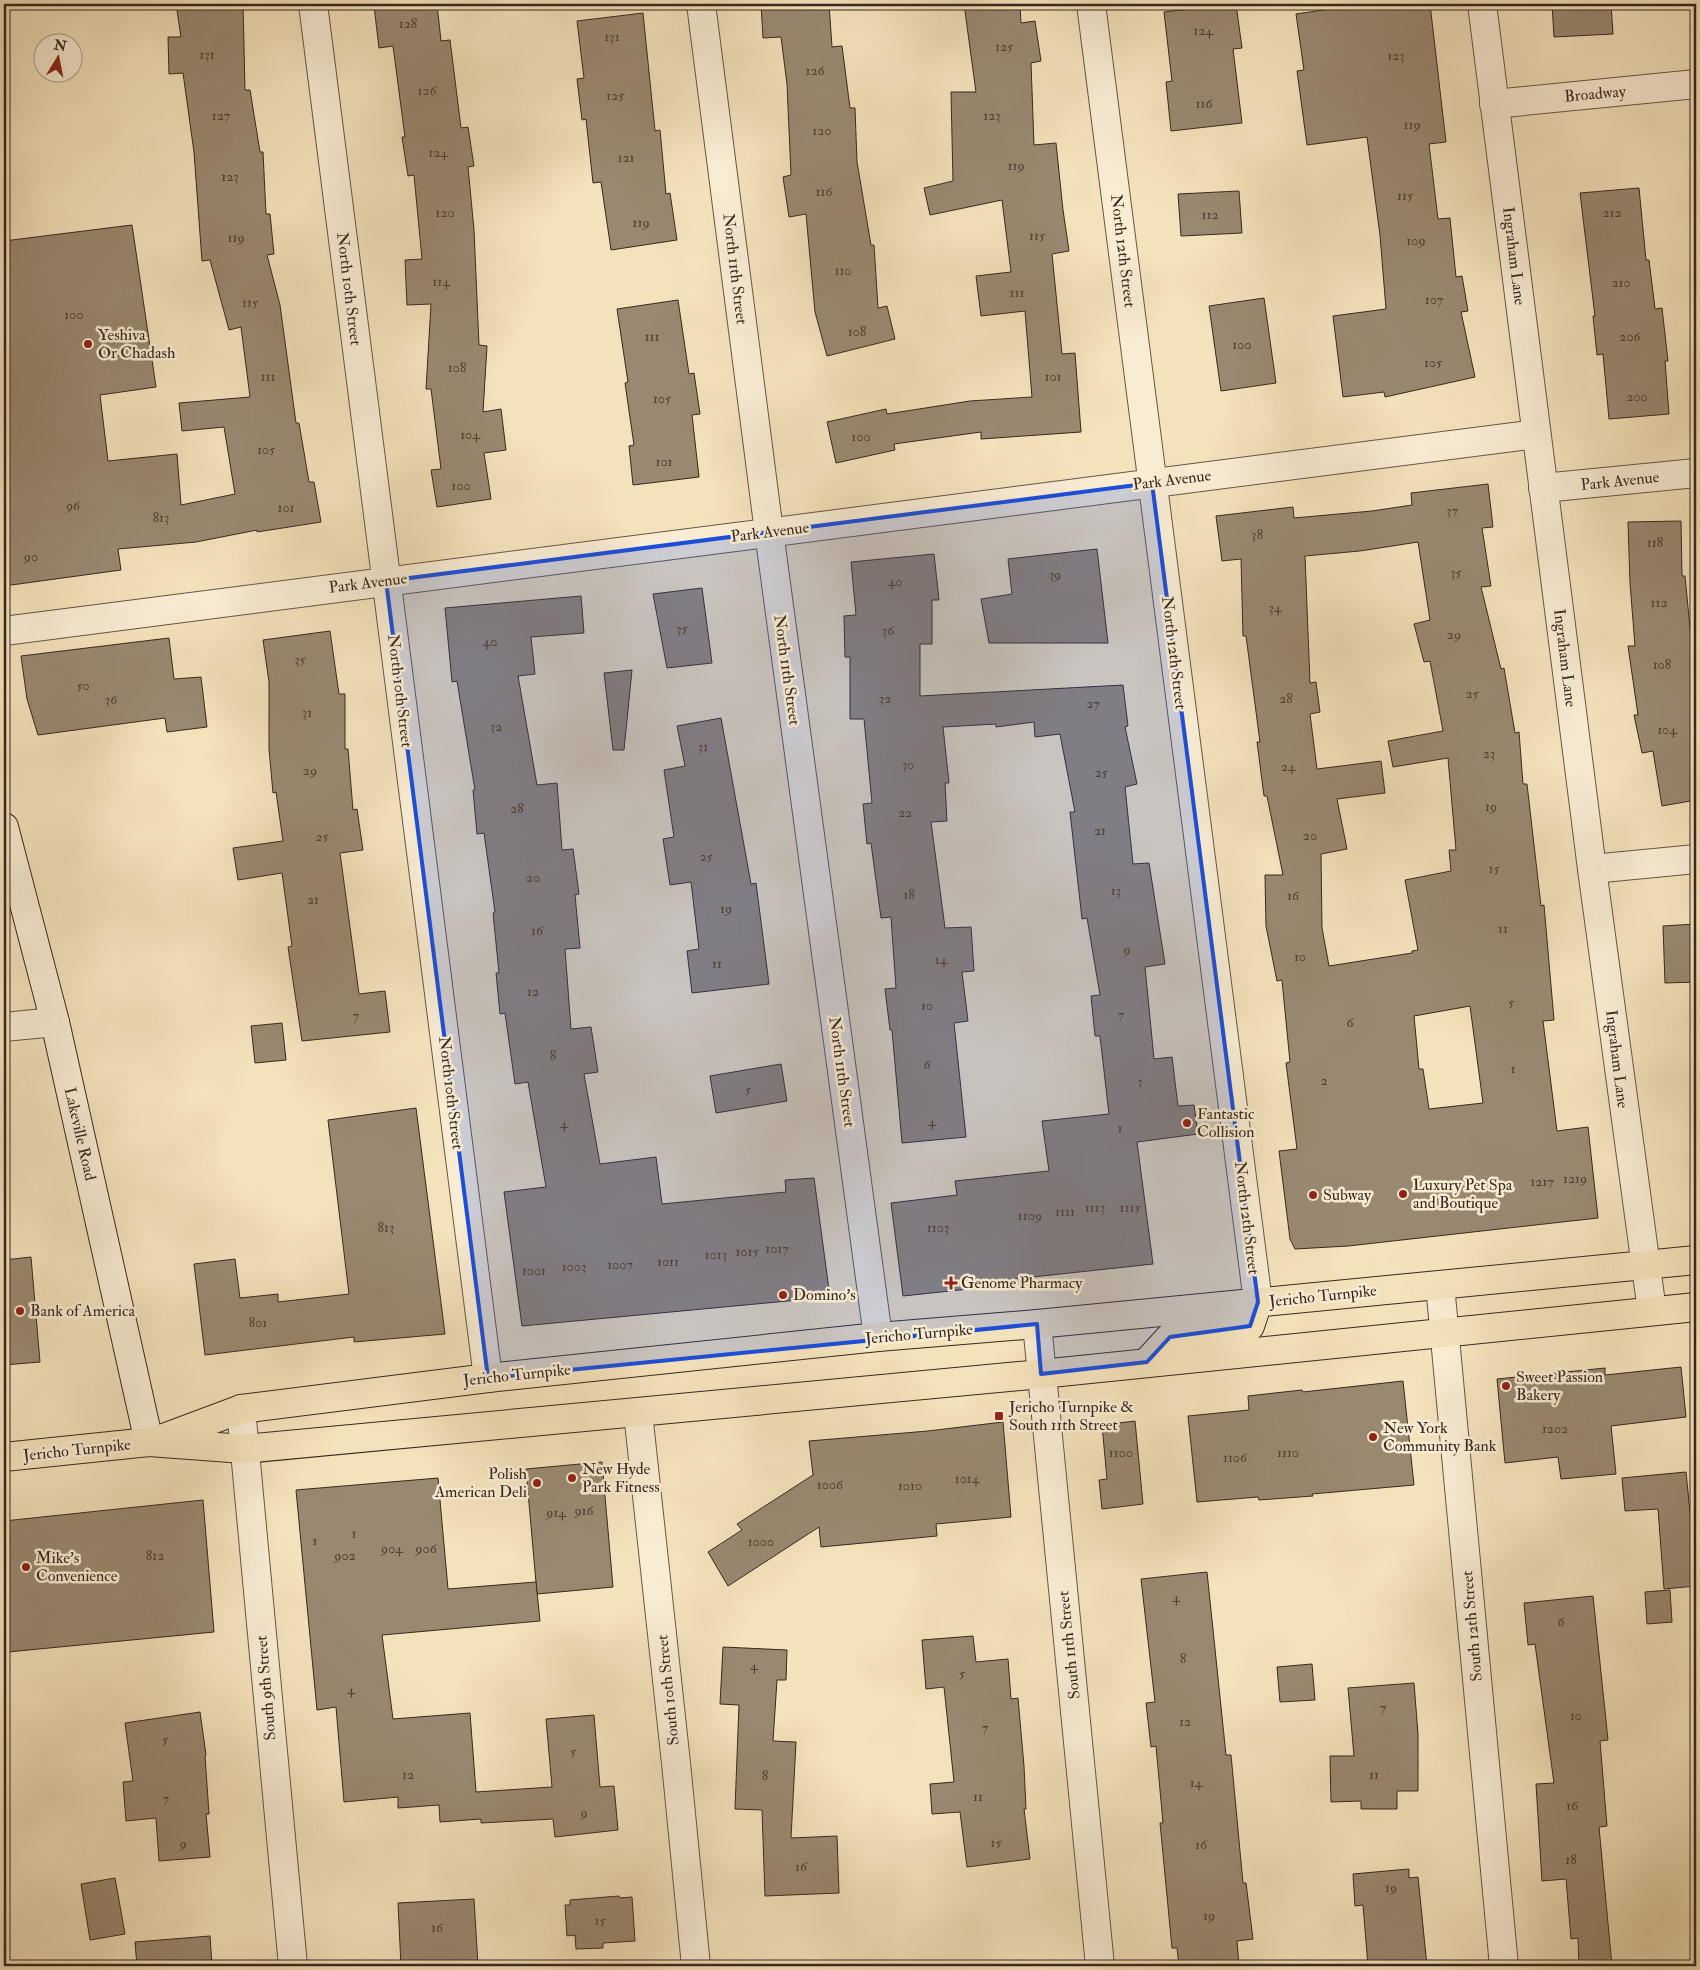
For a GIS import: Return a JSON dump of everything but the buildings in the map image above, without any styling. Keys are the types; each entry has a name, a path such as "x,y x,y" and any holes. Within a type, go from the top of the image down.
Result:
{"main road":[{"name":"Jericho Turnpike","path":"149,1442 241,1409 488,1378 878,1337 1037,1324 1696,1260"},
{"path":"1146,1362 1170,1337 1250,1326 1258,1302"},
{"name":"Jericho Turnpike","path":"4,1457 149,1442 244,1450 1041,1374 1696,1307"}],"street":[{"name":"North 10th Street","path":"313,4 488,1378"},
{"name":"North 11th Street","path":"701,4 768,532 878,1337"},
{"name":"North 12th Street","path":"1091,4 1258,1302"},
{"name":"Ingraham Lane","path":"1482,4 1592,869 1644,1265 1652,1311"},
{"name":"Broadway","path":"1494,104 1696,84"},
{"name":"Park Avenue","path":"4,631 1536,434"},
{"name":"Park Avenue","path":"1543,488 1696,473"},
{"name":"Lakeville Road","path":"4,827 55,1022 149,1442"},
{"path":"1592,869 1696,859"},
{"path":"4,1027 55,1022"},
{"name":"South 12th Street","path":"1440,1285 1504,1966"},
{"name":"South 11th Street","path":"1037,1324 1100,1966"},
{"name":"South 9th Street","path":"241,1409 293,1966"},
{"name":"South 10th Street","path":"638,1413 696,1966"}],"highlighted area":[{"path":"1152,483 1258,1302 1250,1326 1170,1337 1147,1362 1041,1374 1037,1324 488,1378 386,581"}],"place":[{"name":"Yeshiva Or Chadash","path":"88,344"},
{"name":"Fantastic Collision","path":"1187,1123"},
{"name":"Luxury Pet Spa and Boutique","path":"1403,1194"},
{"name":"Subway","path":"1313,1195"},
{"name":"Genome Pharmacy","path":"951,1283"},
{"name":"Domino's","path":"783,1295"},
{"name":"Bank of America","path":"20,1311"},
{"name":"Sweet Passion Bakery","path":"1506,1386"},
{"name":"Jericho Turnpike & South 11th Street","path":"999,1416"},
{"name":"New York Community Bank","path":"1373,1437"},
{"name":"New Hyde Park Fitness","path":"572,1478"},
{"name":"Polish American Deli","path":"537,1483"},
{"name":"Mike's Convenience","path":"26,1567"}]}
